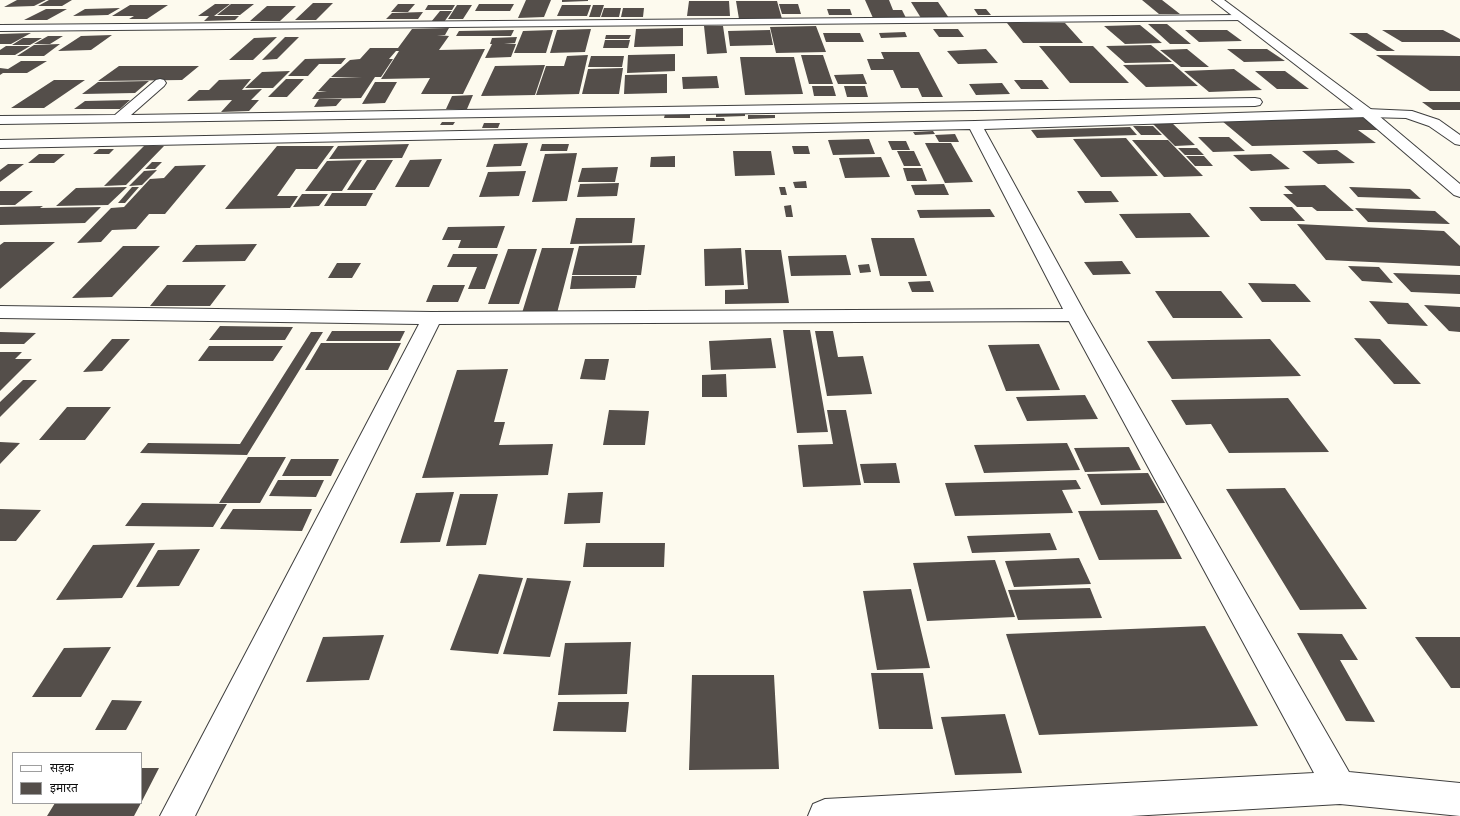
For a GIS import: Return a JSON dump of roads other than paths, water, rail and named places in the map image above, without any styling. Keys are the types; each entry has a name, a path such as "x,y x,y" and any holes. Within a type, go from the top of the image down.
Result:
{"street":[{"path":"1217,0 1351,100 1460,192"},
{"path":"0,28 1240,18"},
{"path":"118,119 160,83"},
{"path":"1327,101 1351,100"},
{"path":"0,120 1272,102"},
{"path":"3,150 23,144 974,126 1367,113 1407,114 1434,123 1460,141"},
{"path":"974,126 1076,315 1340,788"},
{"path":"0,312 432,318 1076,315"},
{"path":"177,816 432,318"},
{"path":"825,816 1340,788 1460,800"}]}
